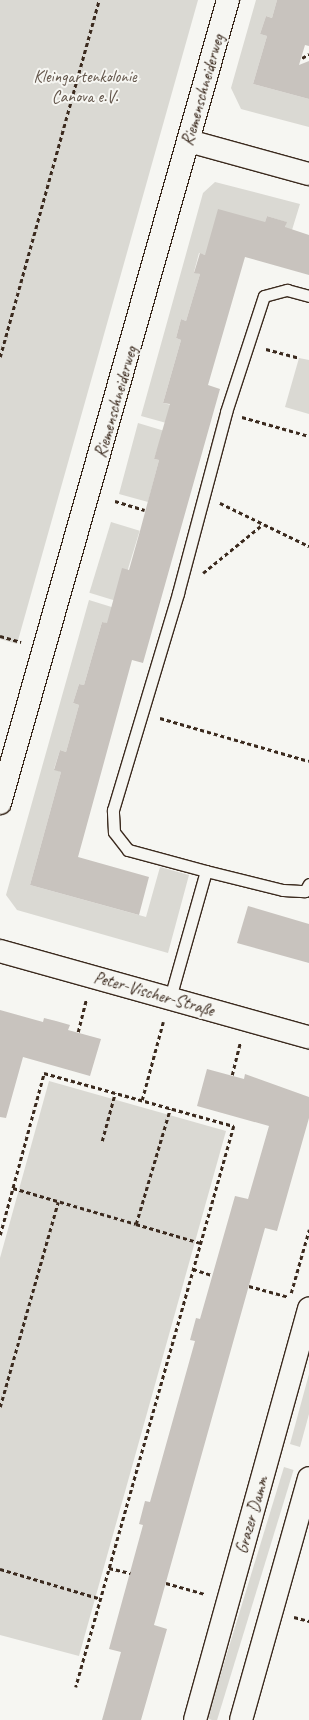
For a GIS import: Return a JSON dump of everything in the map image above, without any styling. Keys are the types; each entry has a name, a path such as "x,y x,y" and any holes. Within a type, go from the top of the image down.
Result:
{"street":[{"name":"Riemenschneiderweg","path":"0,803 228,0"},
{"path":"189,141 309,174"},
{"name":"Peter-Vischer-Straße","path":"0,951 309,1037"},
{"name":"Grazer Damm","path":"195,1720 309,1309"},
{"path":"241,1720 309,1478"}],"lane":[{"path":"309,296 287,290 264,296 226,412 205,496 178,593 141,712 113,810 114,832 128,850 283,890 305,891 309,884"},
{"path":"170,998 206,871"}],"path":[{"path":"0,357 99,0"},
{"path":"302,58 309,54"},
{"path":"248,344 299,358"},
{"path":"226,412 309,436"},
{"path":"205,496 309,546"},
{"path":"115,501 145,510"},
{"path":"178,593 264,524"},
{"path":"141,712 309,761"},
{"path":"78,1032 86,1000"},
{"path":"142,1100 164,1022"},
{"path":"232,1075 240,1043"},
{"path":"0,1235 44,1073 234,1126 76,1687"},
{"path":"102,1141 115,1093"},
{"path":"136,1224 170,1108"},
{"path":"13,1188 201,1243"},
{"path":"0,1407 58,1202"},
{"path":"193,1269 212,1275"},
{"path":"249,1286 290,1298"},
{"path":"109,1568 130,1573"},
{"path":"0,1569 101,1599"},
{"path":"166,1583 207,1595"},
{"path":"293,1616 309,1621"}],"green space":[{"name":"Kleingartenkolonie Canova e.V.","path":"0,0 198,0 17,644 0,639"},
{"path":"256,0 277,0 272,18 266,16 260,34 267,36 253,84 309,99 309,127 241,109 231,88"},
{"path":"215,182 300,204 292,230 285,228 286,222 267,216 265,222 205,255 199,253 194,272 200,274 186,321 181,319 176,338 181,340 163,403 175,406 170,424 141,416 203,193"},
{"path":"299,358 309,360 309,414 285,407"},
{"path":"138,423 168,432 157,450 154,459 159,460 148,502 119,494"},
{"path":"111,522 140,531 118,602 89,593"},
{"path":"89,600 118,609 113,625 102,622 84,685 79,684 73,703 79,705 66,752 60,750 54,769 61,772 30,885 146,917 160,867 189,875 168,953 17,910 6,895"},
{"path":"49,1081 226,1131 79,1656 0,1635 0,1258"},
{"path":"309,1374 309,1414 300,1447 290,1444"},
{"path":"284,1467 294,1470 217,1720 207,1719"}],"building":[{"path":"277,0 309,0 309,46 305,45 299,65 309,61 309,99 253,84 267,36 260,34 266,16 272,18"},
{"path":"218,209 265,222 267,216 287,222 285,227 309,235 309,275 245,257 208,385 220,389 143,663 132,660 78,857 149,877 139,915 30,885 61,772 54,770 60,750 66,752 79,705 73,703 79,684 84,685 102,622 107,623 122,568 129,570 140,531 159,460 154,459 170,404 163,403 181,340 176,338 181,319 186,321 200,274 194,273 200,253 205,255"},
{"path":"248,906 309,924 309,963 237,943"},
{"path":"0,1010 43,1022 44,1018 70,1025 68,1030 101,1039 90,1076 23,1057 6,1118 0,1117"},
{"path":"207,1069 244,1079 245,1074 309,1097 309,1118 277,1231 265,1228 154,1625 167,1629 141,1720 102,1720 121,1652 109,1649 143,1525 139,1524 145,1501 150,1502 195,1341 190,1340 196,1318 200,1319 235,1196 248,1199 269,1126 197,1106"}]}
